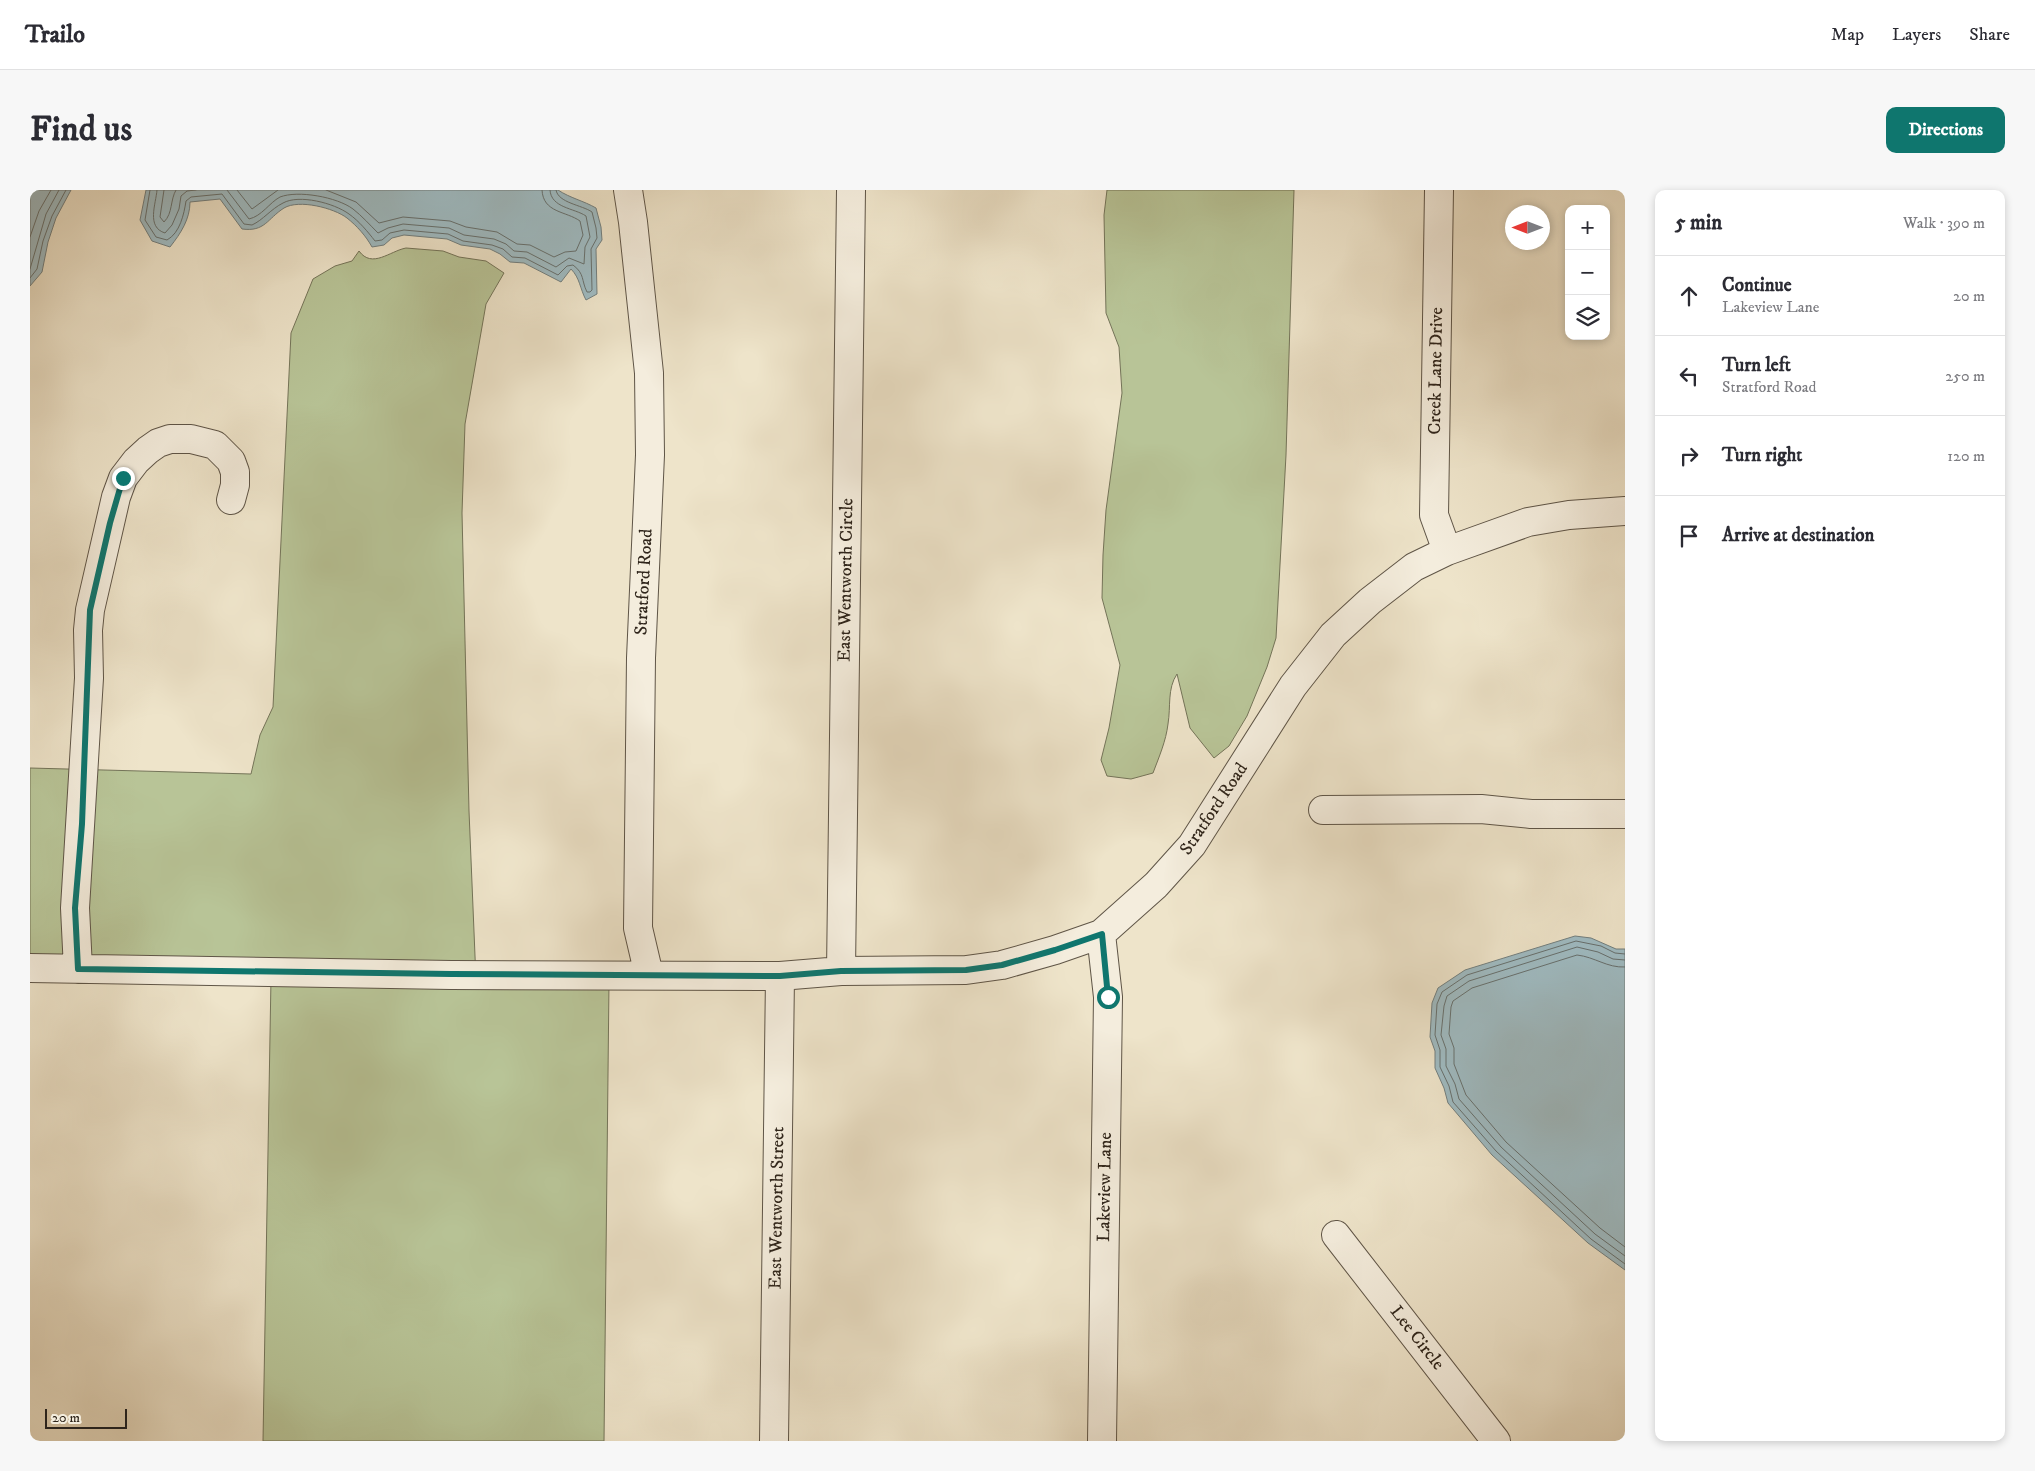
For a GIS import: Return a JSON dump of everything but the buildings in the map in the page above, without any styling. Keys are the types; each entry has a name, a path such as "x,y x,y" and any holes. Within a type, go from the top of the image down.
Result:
{"street":[{"name":"Stratford Road","path":"628,190 649,373 650,455 641,658 638,928 649,975"},
{"name":"East Wentworth Circle","path":"841,971 851,190"},
{"name":"Creek Lane Drive","path":"1439,190 1434,515 1447,551"},
{"path":"78,969 75,908 88,687 88,630 90,610 116,497 123,478 136,461 148,450 158,443 170,439 191,438 215,445 230,461 235,472 235,485 230,500"},
{"name":"Stratford Road","path":"30,968 451,974 780,976 841,971 975,969 1002,965 1055,950 1102,934 1156,885 1192,845 1293,686 1333,635 1370,601 1414,567 1447,551 1528,522 1569,515 1625,512"},
{"path":"1323,810 1481,809 1530,814 1625,814"},
{"name":"Lakeview Lane","path":"1102,934 1108,997 1102,1441"},
{"name":"East Wentworth Street","path":"774,1441 780,976"},
{"name":"Lee Circle","path":"1336,1235 1496,1441"}],"green space":[{"path":"1107,190 1294,190 1286,455 1276,638 1267,667 1247,716 1229,746 1214,758 1190,728 1177,674 1172,686 1166,737 1153,773 1131,779 1107,776 1101,760 1109,728 1120,665 1102,598 1106,510 1122,393 1119,347 1106,313 1104,215"},
{"path":"406,248 443,251 459,257 486,261 504,273 486,304 465,424 462,513 469,811 476,980 609,983 604,1441 263,1441 271,978 30,973 30,768 251,774 260,735 273,707 291,333 313,279 335,266 352,261 359,251 370,259 375,259"}],"water":[{"path":"30,190 71,190 56,218 48,242 42,272 30,286"},
{"path":"146,190 558,190 596,208 602,240 596,249 597,294 586,300 571,269 561,282 524,263 510,262 490,249 461,245 447,239 404,235 392,238 384,245 372,247 361,231 341,214 325,208 298,204 284,208 261,227 242,229 220,199 190,202 184,226 170,247 152,241 140,220"},
{"path":"1575,936 1591,938 1616,949 1625,949 1625,1270 1588,1243 1492,1155 1448,1103 1435,1068 1435,1051 1430,1037 1432,1003 1438,988 1465,970"}],"route":[{"path":"123,478 110,523 90,610 88,630 89,678 82,824 75,908 78,969 780,976 841,971 966,970 1002,965 1102,934 1108,997"}]}
